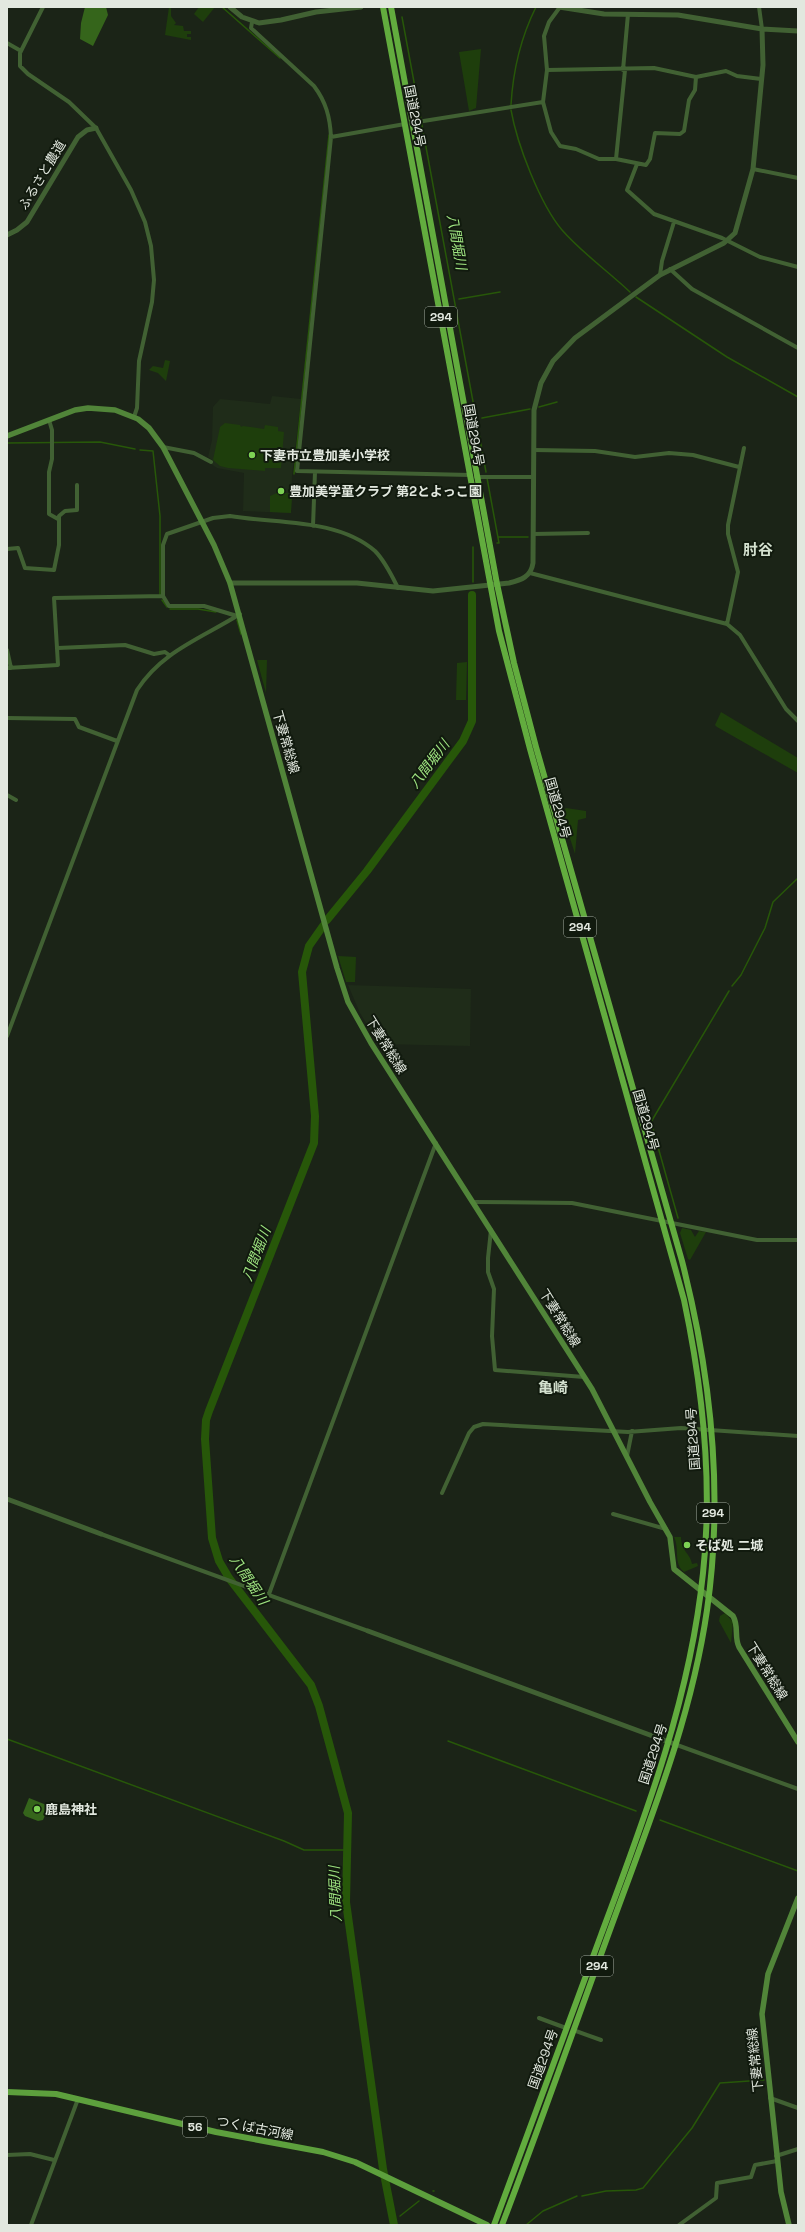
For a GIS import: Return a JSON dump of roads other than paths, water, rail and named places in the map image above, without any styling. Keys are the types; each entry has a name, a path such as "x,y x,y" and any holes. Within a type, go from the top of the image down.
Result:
{"highway":[{"name":"国道294号","path":"383,7 408,123 497,584 514,663 536,747 672,1224 700,1338 712,1431 713,1508 709,1596 696,1672 677,1745 502,2225"},
{"name":"国道294号","path":"391,7 408,123 490,585 520,712 684,1300 692,1339 705,1430 707,1508 701,1590 688,1671 670,1743 494,2225"}],"main road":[{"name":"下妻常総線","path":"7,436 75,410 96,407 115,410 134,417 149,428 164,448 202,522 230,582 344,992 371,1043 474,1202 584,1377 666,1529 672,1543 674,1568 733,1616 736,1624 736,1640 739,1647 798,1742"},
{"name":"下妻常総線","path":"789,2225 781,2192 776,2159 762,2030 762,2000 768,1974 798,1898"},
{"name":"つくば古河線","path":"7,2092 47,2092 216,2132 323,2152 355,2162 487,2225"}],"street":[{"path":"43,7 21,51 19,60 23,70 69,102 96,128 140,208 151,246 153,263 152,302 141,348 137,408 134,417"},
{"path":"230,7 242,17 252,22 267,22 316,12 360,7"},
{"path":"696,77 695,90 689,100 682,133 655,133 648,164 637,164 616,159 599,158 576,149 560,146 551,132 543,102 548,70 544,36 549,22 559,7 588,13 678,15 762,29 798,31"},
{"path":"230,582 357,583 433,591 522,580 530,573 533,564 536,402 541,383 553,361 575,338 660,275 728,241 737,230 753,170 761,79 762,29 759,7"},
{"path":"616,159 628,14"},
{"path":"252,22 251,28 299,71 321,95 330,120 331,137 296,471 470,475"},
{"path":"7,43 21,51"},
{"path":"548,70 568,68 624,70 654,68 696,77 729,71 737,76 761,79"},
{"path":"331,137 408,123 543,102"},
{"name":"ふるさと農道","path":"7,235 25,224 78,137 85,131 96,128"},
{"path":"637,164 627,190 652,213 728,241 760,257 798,267"},
{"path":"753,170 798,178"},
{"path":"660,275 662,261 674,222"},
{"path":"670,269 692,289 798,348"},
{"path":"49,420 52,440 52,460 48,476 49,514 58,519"},
{"path":"164,448 194,453 211,462"},
{"path":"728,624 738,578 738,567 728,534 728,525 744,448"},
{"path":"534,450 593,451 635,457 677,453 693,455 739,467"},
{"path":"313,526 315,472"},
{"path":"476,477 534,477"},
{"path":"7,549 18,548 25,568 54,570 59,546 58,519 63,512 77,510 77,485"},
{"path":"238,615 204,606 169,606 163,596 165,536 172,532 202,522 219,517 230,516 336,530 364,544 376,552 398,588"},
{"path":"533,534 588,533"},
{"path":"530,573 728,624 740,635 786,709 798,722"},
{"path":"7,650 9,668 58,665 54,598 163,596"},
{"path":"7,1036 137,690 154,667 169,655 238,615"},
{"path":"58,648 125,645 154,654 165,652 169,655"},
{"path":"7,718 75,719 77,726 84,730 117,741"},
{"path":"7,795 16,800"},
{"path":"268,1594 436,1143"},
{"path":"474,1202 572,1203 757,1240 798,1240"},
{"path":"491,1230 488,1237 488,1272 494,1289 492,1336 496,1370 584,1377"},
{"path":"442,1493 469,1433 478,1425 496,1424 614,1431 681,1428 798,1436"},
{"path":"627,1456 632,1431"},
{"path":"7,1499 798,1789"},
{"path":"613,1514 666,1529"},
{"path":"540,2018 566,2028"},
{"path":"573,2030 601,2040"},
{"path":"770,2098 798,2108"},
{"path":"31,2225 78,2099"},
{"path":"679,2225 716,2198 717,2183 751,2177 755,2165 776,2159 798,2149"},
{"path":"7,2155 30,2154 54,2160"}],"waterway":[{"path":"222,7 280,58"},
{"path":"511,105 518,55 530,19 536,7"},
{"name":"八間堀川","path":"402,17 486,472"},
{"path":"511,110 518,139 530,173 554,219 562,230 578,246 630,292"},
{"path":"294,474 329,135"},
{"path":"459,299 500,292"},
{"path":"636,297 727,357 798,397"},
{"path":"539,407 557,402"},
{"path":"482,418 530,409"},
{"path":"7,443 100,442 135,449"},
{"path":"140,450 153,451 160,516 160,595"},
{"name":"八間堀川","path":"487,478 499,543 497,543"},
{"path":"498,537 528,537"},
{"name":"八間堀川","path":"473,547 473,582"},
{"name":"八間堀川","path":"327,920 367,871 463,741 472,721 472,595"},
{"path":"162,600 167,607"},
{"path":"170,609 198,609 216,612"},
{"path":"237,620 241,634"},
{"path":"732,986 741,975 765,928 773,902 798,878"},
{"name":"八間堀川","path":"323,926 309,946 302,972 315,1116 314,1143 209,1411 206,1420 205,1439 212,1538 219,1561 229,1578 311,1685 319,1706 348,1813 346,1902 383,2169 394,2225"},
{"path":"678,1218 651,1122 729,991"},
{"path":"7,1739 284,1841 304,1850 348,1850"},
{"path":"448,1741 636,1811"},
{"path":"660,1820 798,1871"},
{"path":"582,2196 606,2191 636,2190 643,2188 692,2128 720,2083 764,2080"},
{"path":"526,2225 543,2211 577,2196"},
{"path":"400,2216 419,2201"},
{"name":"八間堀川","path":"394,2225 396,2221"}],"place":[{"name":"下妻市立豊加美小学校","path":"252,455"},
{"name":"豊加美学童クラブ 第2とよっこ園","path":"281,491"},
{"name":"そば処 二城","path":"687,1545"},
{"name":"鹿島神社","path":"37,1809"}],"district":[{"name":"肘谷","path":"758,549"},
{"name":"亀崎","path":"553,1387"}]}
